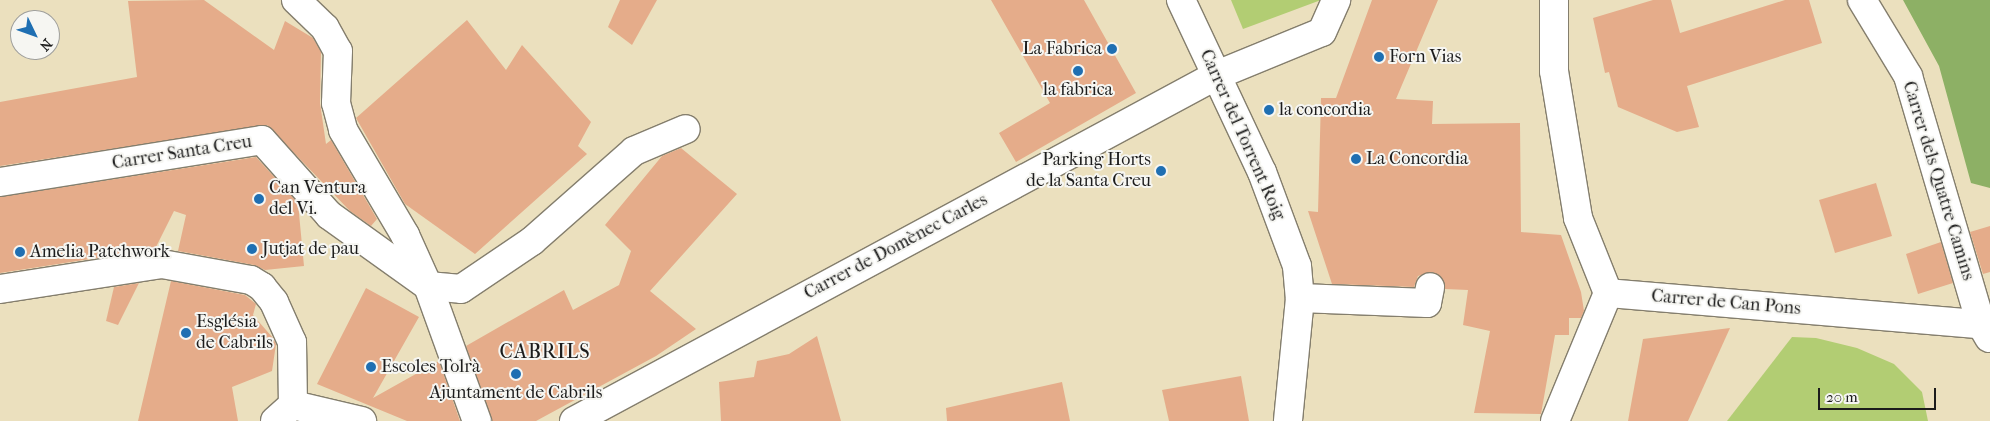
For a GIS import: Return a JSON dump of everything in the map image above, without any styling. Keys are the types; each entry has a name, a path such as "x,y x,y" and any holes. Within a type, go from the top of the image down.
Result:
{"street":[{"path":"296,0 325,28 338,52 336,103 343,130 405,235 428,286 477,421"},
{"name":"Carrer del Torrent Roig","path":"1181,0 1262,172 1296,266 1300,298 1288,421"},
{"name":"Carrer de Domènec Carles","path":"574,421 1217,75 1322,32 1336,0"},
{"path":"1554,0 1554,71 1578,218 1608,293 1555,421"},
{"name":"Carrer dels Quatre Camins","path":"1862,0 1908,76 1986,332"},
{"path":"428,286 461,289 532,241 634,151 686,129"},
{"name":"Carrer Santa Creu","path":"0,182 262,140 329,215 428,286"},
{"path":"0,289 162,264 251,280 262,286 274,302 292,342 284,413 362,421"},
{"path":"1300,298 1427,303 1430,287"},
{"name":"Carrer de Can Pons","path":"1608,293 1986,332"}],"green space":[{"path":"1231,0 1321,0 1243,29"},
{"path":"1903,0 1990,0 1990,188 1971,183 1939,66"},
{"path":"1792,337 1816,338 1857,348 1894,364 1922,392 1928,421 1727,421"}],"building":[{"path":"204,0 274,50 285,21 313,38 321,52 320,103 326,144 331,140 377,219 371,226 350,211 267,125 0,166 0,102 137,77 128,1"},
{"path":"620,0 657,0 632,45 608,27"},
{"name":"la fabrica","path":"991,0 1084,0 1136,93 1016,162 999,133 1050,103"},
{"path":"1372,0 1438,0 1396,99 1433,101 1432,124 1520,123 1521,232 1561,235 1581,292 1584,311 1581,318 1569,318 1569,335 1555,335 1541,414 1474,413 1490,331 1463,325 1468,290 1445,289 1440,276 1432,272 1418,276 1414,287 1332,284 1308,211 1318,212 1321,98 1336,98"},
{"path":"1653,0 1671,0 1680,33 1785,0 1809,0 1822,43 1687,86 1699,127 1677,132 1618,107 1609,72 1605,73 1593,18"},
{"path":"467,20 506,70 522,45 591,122 578,146 587,154 475,254 405,204 356,118"},
{"path":"681,148 737,194 650,291 696,329 656,356 536,421 492,421 466,346 564,290 573,310 619,285 631,251 605,225 662,156"},
{"path":"256,157 298,203 304,266 265,270 254,265 178,251 186,215 174,211 155,249 0,273 0,197"},
{"path":"1876,183 1892,236 1835,253 1819,200"},
{"path":"1990,226 1990,272 1983,274 1970,232"},
{"path":"1941,242 1953,283 1918,294 1906,254"},
{"name":"Església de Cabrils","path":"171,281 245,295 256,304 253,315 276,344 272,371 232,387 238,421 138,421"},
{"path":"139,283 118,325 106,321 114,287"},
{"name":"Escoles Tolrà","path":"366,288 419,317 373,398 439,361 460,421 407,421 317,384"},
{"path":"1730,328 1688,421 1628,421 1643,339"},
{"path":"817,336 841,421 721,421 719,382 754,377 757,361 789,354"},
{"path":"1241,376 1249,421 1169,421 1162,390"},
{"path":"1062,382 1070,421 947,421 946,408"}],"place":[{"name":"La Fabrica","path":"1112,49"},
{"name":"Forn Vias","path":"1379,57"},
{"name":"la fabrica","path":"1078,71"},
{"name":"la concordia","path":"1269,110"},
{"name":"La Concordia","path":"1356,159"},
{"name":"Parking Horts de la Santa Creu","path":"1161,171"},
{"name":"Can Ventura del Vi.","path":"259,199"},
{"name":"Jutjat de pau","path":"252,249"},
{"name":"Amelia Patchwork","path":"20,252"},
{"name":"Església de Cabrils","path":"186,333"},
{"name":"Escoles Tolrà","path":"371,367"},
{"name":"Ajuntament de Cabrils","path":"516,374"}],"district":[{"name":"CABRILS","path":"545,351"}]}
